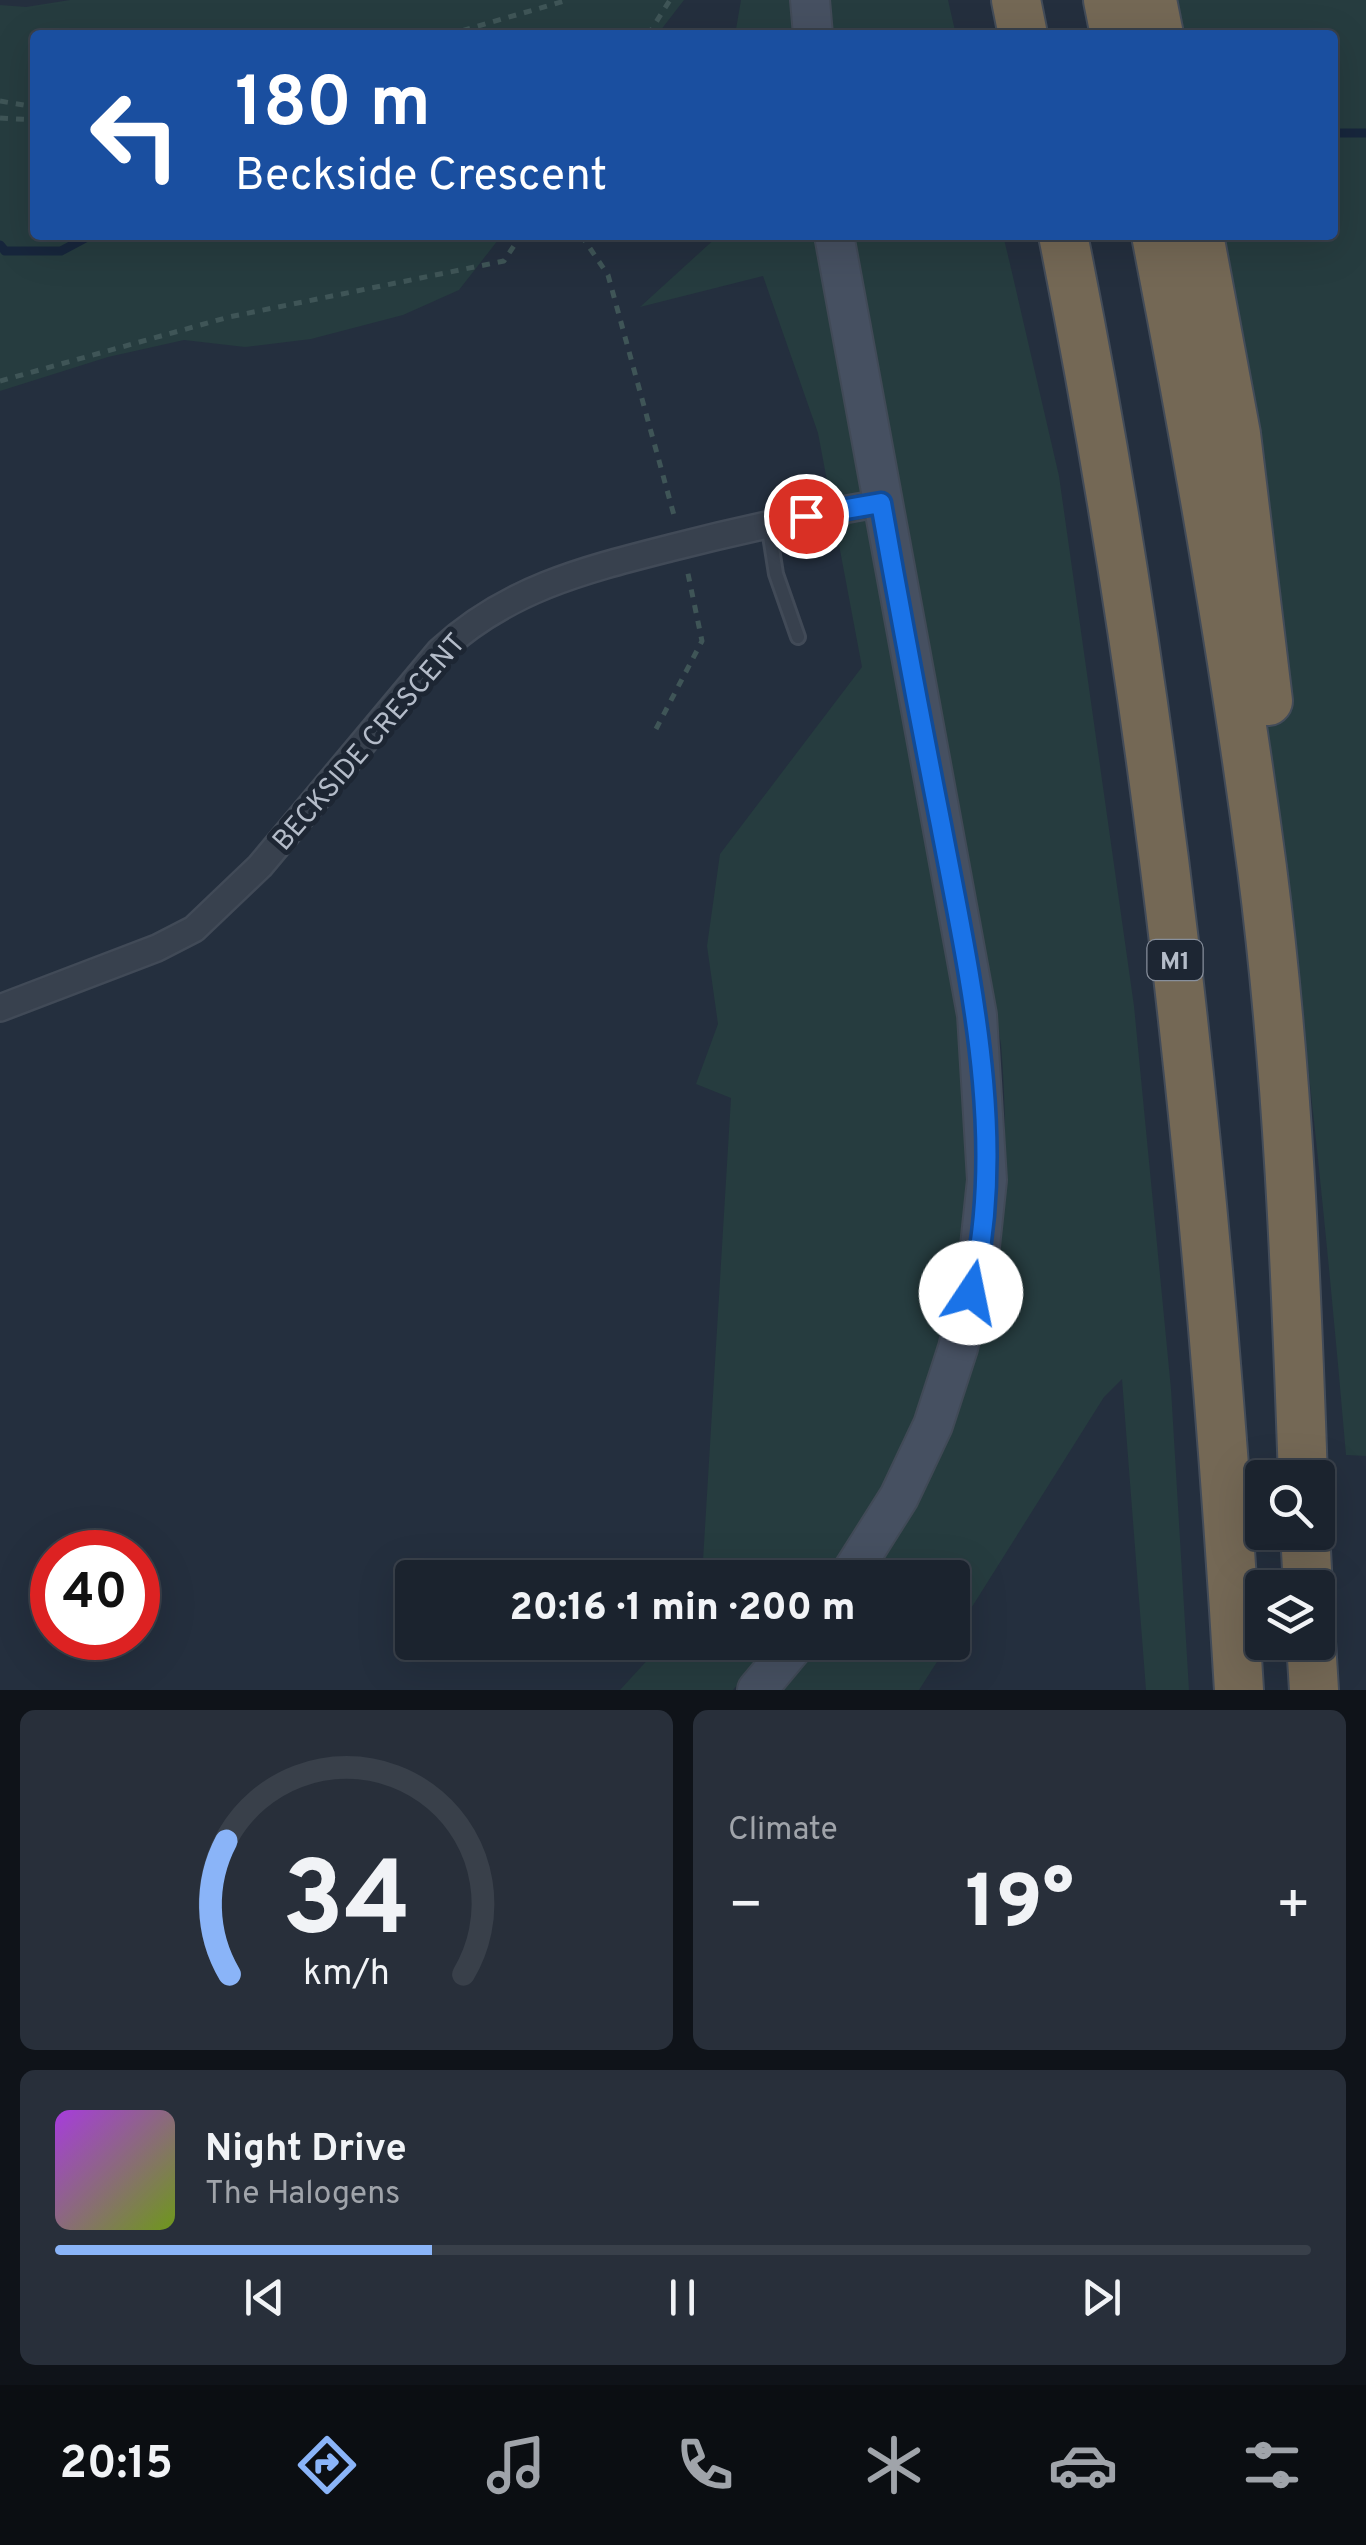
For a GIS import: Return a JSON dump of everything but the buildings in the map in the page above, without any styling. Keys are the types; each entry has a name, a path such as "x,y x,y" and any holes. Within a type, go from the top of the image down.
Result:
{"highway":[{"path":"1016,0 1022,30"},
{"path":"1108,0 1114,30"},
{"path":"1152,0 1159,30"},
{"name":"M1","path":"1064,240 1092,378 1165,865 1210,1288 1238,1690"},
{"path":"1157,240 1199,457 1259,850 1294,1222"},
{"path":"1200,240 1236,434 1280,798 1292,1000 1294,1222 1302,1460"},
{"path":"1313,1660 1314,1690"}],"street":[{"path":"810,0 812,30"},
{"path":"835,240 977,1015 987,1180 978,1265 958,1348 933,1425 899,1497 859,1560"},
{"name":"BECKSIDE CRESCENT","path":"0,1008 157,948 194,929 260,866 440,651 472,622 568,574 768,523 881,503"},
{"path":"757,1690 782,1660"}],"lane":[{"path":"768,523 776,574 798,637"}],"path":[{"path":"464,30 568,0"},
{"path":"651,30 670,0"},
{"path":"0,101 30,106"},
{"path":"0,118 30,120"},
{"path":"0,382 229,317 504,261 518,240"},
{"path":"584,240 608,275 682,545 702,641 656,730"}],"green space":[{"path":"70,0 684,0 661,30 30,30 30,240 498,240 459,290 403,315 311,339 245,347 184,340 108,357 0,391 0,5 26,7"},
{"path":"741,0 791,0 794,30 736,30"},
{"path":"827,0 948,0 955,30 830,30"},
{"path":"1145,0 1366,0 1366,1456 1346,1455 1282,843 1239,538 1188,240 1338,240 1338,30 1150,30"},
{"path":"714,240 816,240 960,1020 966,1088 966,1203 937,1352 902,1447 880,1492 838,1560 703,1560 731,1098 696,1084 718,1024 707,946 720,854 862,667 818,433 763,276 640,307"},
{"path":"855,240 1004,240 1059,476 1134,1006 1171,1389 1189,1690 1146,1690 1122,1379 1104,1397 970,1610 970,1560 882,1560 941,1448 984,1322 1003,1190 1001,1044 877,383"},
{"path":"647,1660 759,1660 733,1690 620,1690"},
{"path":"806,1660 938,1660 919,1690 782,1690"}],"waterway":[{"path":"1338,133 1366,133"},
{"path":"0,245 5,251 61,251 82,240"}],"route":[{"path":"806,516 881,503 977,1015 987,1180 978,1265 971,1293"}]}
